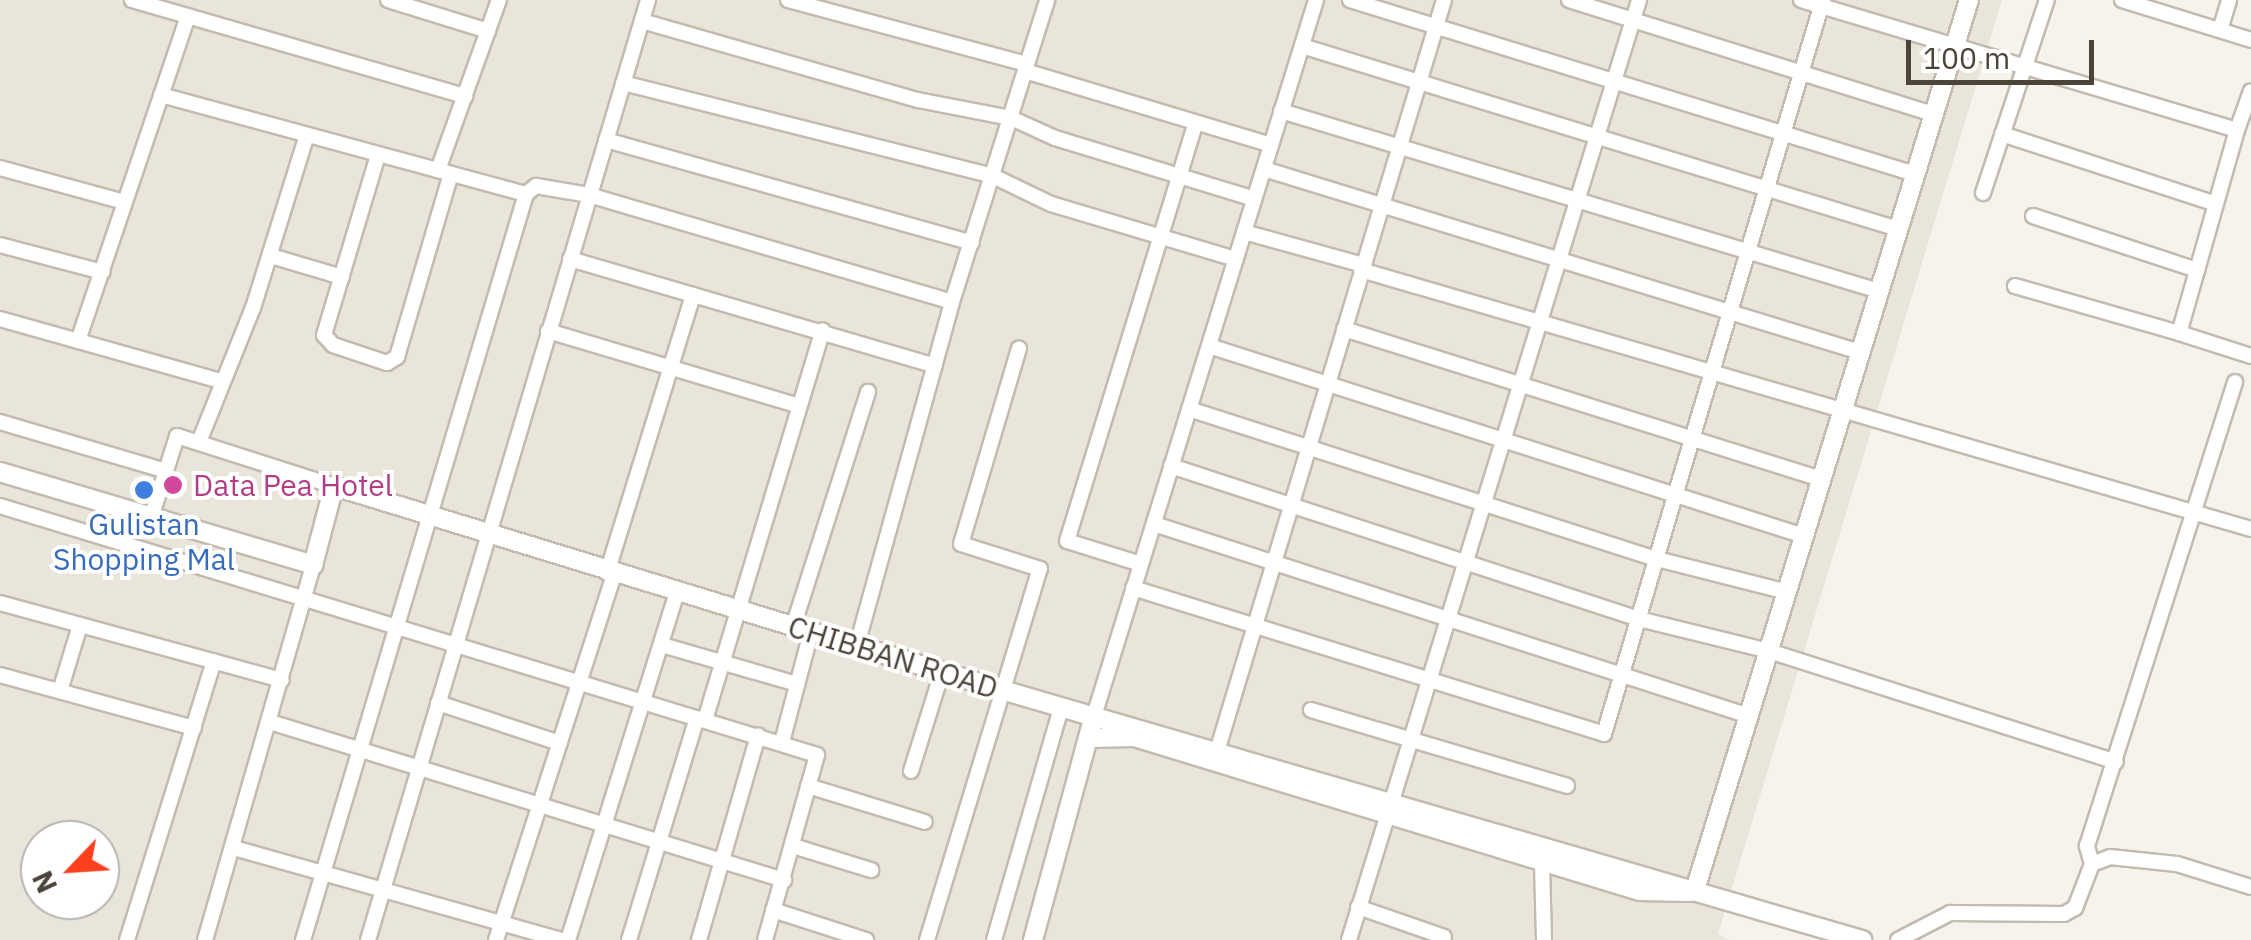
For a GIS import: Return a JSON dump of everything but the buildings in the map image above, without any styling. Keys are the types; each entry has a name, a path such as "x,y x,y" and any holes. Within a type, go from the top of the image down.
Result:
{"street":[{"path":"132,0 464,96"},
{"path":"388,0 488,30"},
{"path":"378,155 342,277 328,342 394,362 464,96 500,0"},
{"path":"368,940 648,0"},
{"path":"788,0 1026,68 1271,145"},
{"path":"857,645 952,302 1048,0"},
{"path":"1034,940 1094,716 1316,0"},
{"path":"1350,0 1915,174"},
{"path":"1218,748 1444,0"},
{"path":"1569,0 1934,114"},
{"path":"1349,940 1415,741 1639,0"},
{"path":"1800,0 1822,3 1954,47 2237,130"},
{"path":"1695,890 1968,0"},
{"path":"1983,193 2046,0"},
{"path":"2220,30 2229,0"},
{"path":"2131,1 2251,40"},
{"path":"1134,588 1604,734 1625,676 1822,3"},
{"path":"78,341 188,16"},
{"path":"642,21 918,100 1011,118 1178,177 1254,199"},
{"path":"1302,46 1898,229"},
{"path":"623,83 993,176 1052,204 1236,258"},
{"path":"2179,333 2251,91"},
{"path":"162,94 526,194"},
{"path":"1282,111 1879,291"},
{"path":"1141,564 1066,541 1195,124"},
{"path":"2002,134 2216,204"},
{"path":"151,518 177,436 199,442 271,256 307,135"},
{"path":"606,140 972,243"},
{"path":"0,168 124,202"},
{"path":"1264,169 1860,352"},
{"path":"303,940 526,194 536,186 589,195 952,302"},
{"path":"2033,216 2197,270"},
{"path":"1244,232 1713,372 2196,508 2251,529"},
{"path":"0,245 104,272"},
{"path":"271,256 342,277"},
{"path":"570,260 823,330 935,366"},
{"path":"2015,286 2251,356"},
{"path":"497,932 580,680 692,295"},
{"path":"0,320 221,381"},
{"path":"1344,328 1821,479"},
{"path":"629,940 721,662 823,330"},
{"path":"548,331 800,406"},
{"path":"1209,346 1675,500 1804,536"},
{"path":"928,940 1040,569 961,544 1019,348"},
{"path":"1898,940 1950,913 2064,914 2078,902 2092,864 2087,846 2236,382"},
{"path":"782,742 797,684 802,629 868,392"},
{"path":"1189,409 1658,559 1787,592"},
{"path":"0,422 166,470"},
{"name":"CHIBBAN ROAD","path":"199,442 610,574 1061,708 1218,748 1542,863 1640,892 1680,897 1695,890"},
{"path":"1171,466 1639,619 1768,651 2116,762"},
{"path":"0,472 313,565"},
{"path":"205,940 282,680 334,486"},
{"path":"0,506 817,755 764,940"},
{"path":"1154,524 1271,566 1749,716"},
{"path":"234,848 382,891 497,932 564,940 608,823 678,592"},
{"path":"0,603 282,680"},
{"path":"60,692 80,625"},
{"path":"662,645 797,684"},
{"path":"128,940 214,661"},
{"path":"911,771 942,672"},
{"path":"0,675 194,728"},
{"path":"438,703 560,743"},
{"path":"994,940 1061,708"},
{"path":"1311,710 1567,786"},
{"path":"270,722 542,801 784,880"},
{"path":"700,940 758,735"},
{"name":"CHIBBAN ROAD","path":"1088,738 1134,737 1695,890 1838,937 1862,940"},
{"path":"808,786 925,822"},
{"path":"793,846 871,870"},
{"path":"2092,864 2110,857 2177,864 2251,887"},
{"path":"1542,863 1544,940"},
{"path":"1358,907 1447,939"},
{"path":"774,910 866,940"}],"shaded area":[{"path":"0,0 2002,0 1718,934 1729,940 0,940"}],"place":[{"name":"Data Pea Hotel","path":"173,485"},
{"name":"Gulistan Shopping Mal","path":"144,490"}]}
